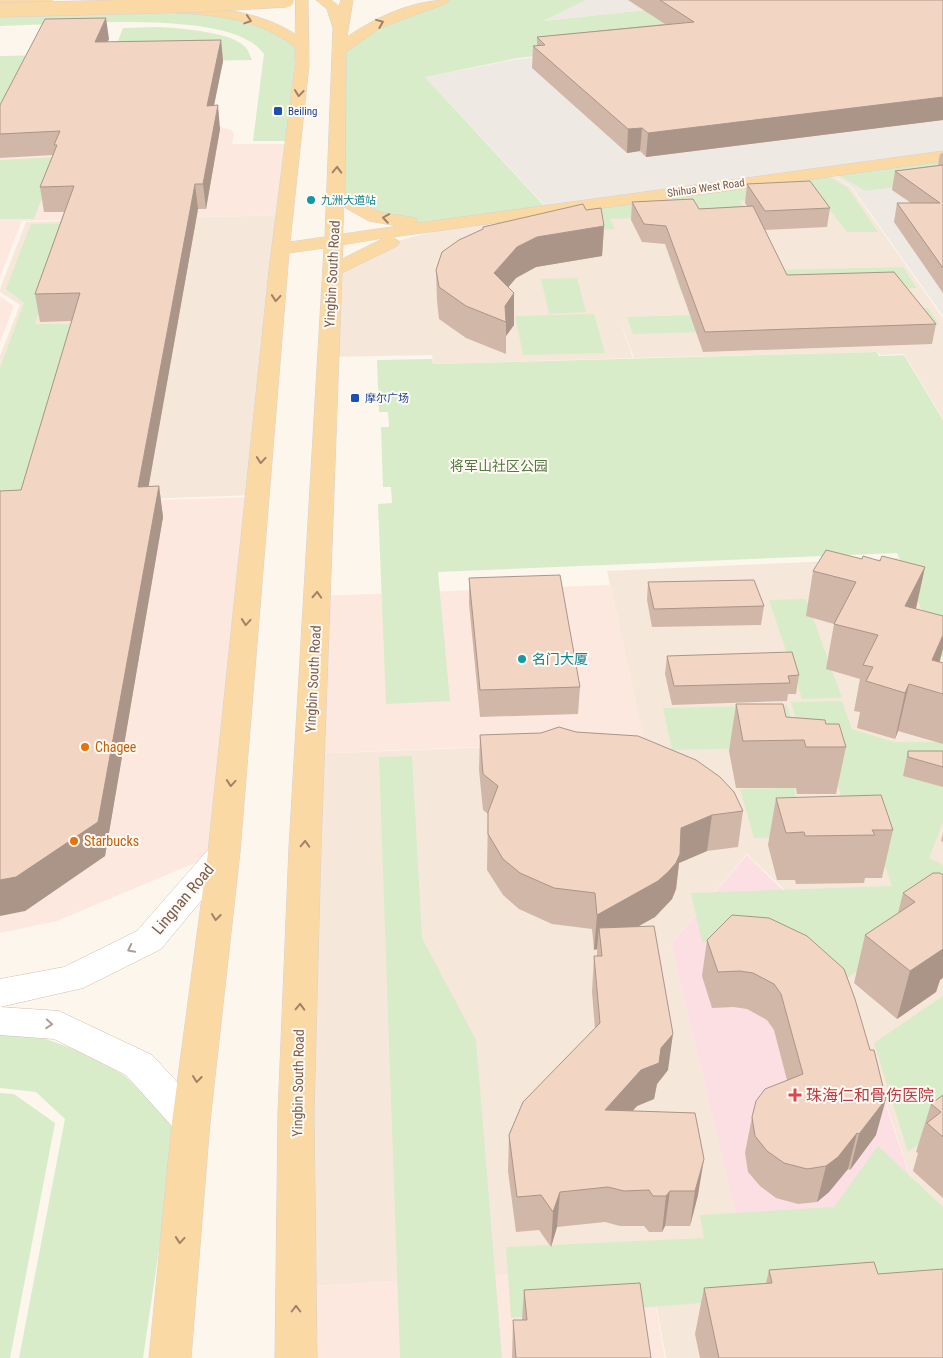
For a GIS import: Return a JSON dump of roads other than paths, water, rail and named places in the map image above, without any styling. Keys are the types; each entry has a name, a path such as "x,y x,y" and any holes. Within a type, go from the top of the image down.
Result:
{"main road":[{"path":"0,1 47,0"},
{"path":"148,9 228,0"},
{"path":"0,9 288,0"},
{"path":"0,9 209,5 288,0"},
{"path":"170,1358 191,1122 224,852 281,250 302,65 301,5 313,0"},
{"path":"322,0 332,7 340,28"},
{"name":"Yingbin South Road","path":"296,1358 297,1094 305,848 336,196 340,28 346,0"},
{"path":"302,65 340,57 350,40 374,26 443,0"},
{"path":"0,9 197,10 233,15 282,32 301,45"},
{"name":"Shihua West Road","path":"469,220 943,156"},
{"path":"336,196 375,217 421,224 469,220"},
{"path":"281,250 333,257 469,220"},
{"path":"333,257 469,220"}],"street":[{"name":"Lingnan Road","path":"0,993 71,978 149,940 224,852"},
{"path":"0,1021 59,1025 139,1065 191,1122"}],"place":[{"name":"Beiling","path":"278,111"},
{"name":"九洲大道站","path":"311,200"},
{"name":"摩尔广场","path":"355,398"},
{"name":"名门大厦","path":"522,659"},
{"name":"Chagee","path":"85,747"},
{"name":"Starbucks","path":"74,841"},
{"name":"珠海仁和骨伤医院","path":"795,1095"}],"park label":[{"name":"将军山社区公园","path":"499,466"}]}
